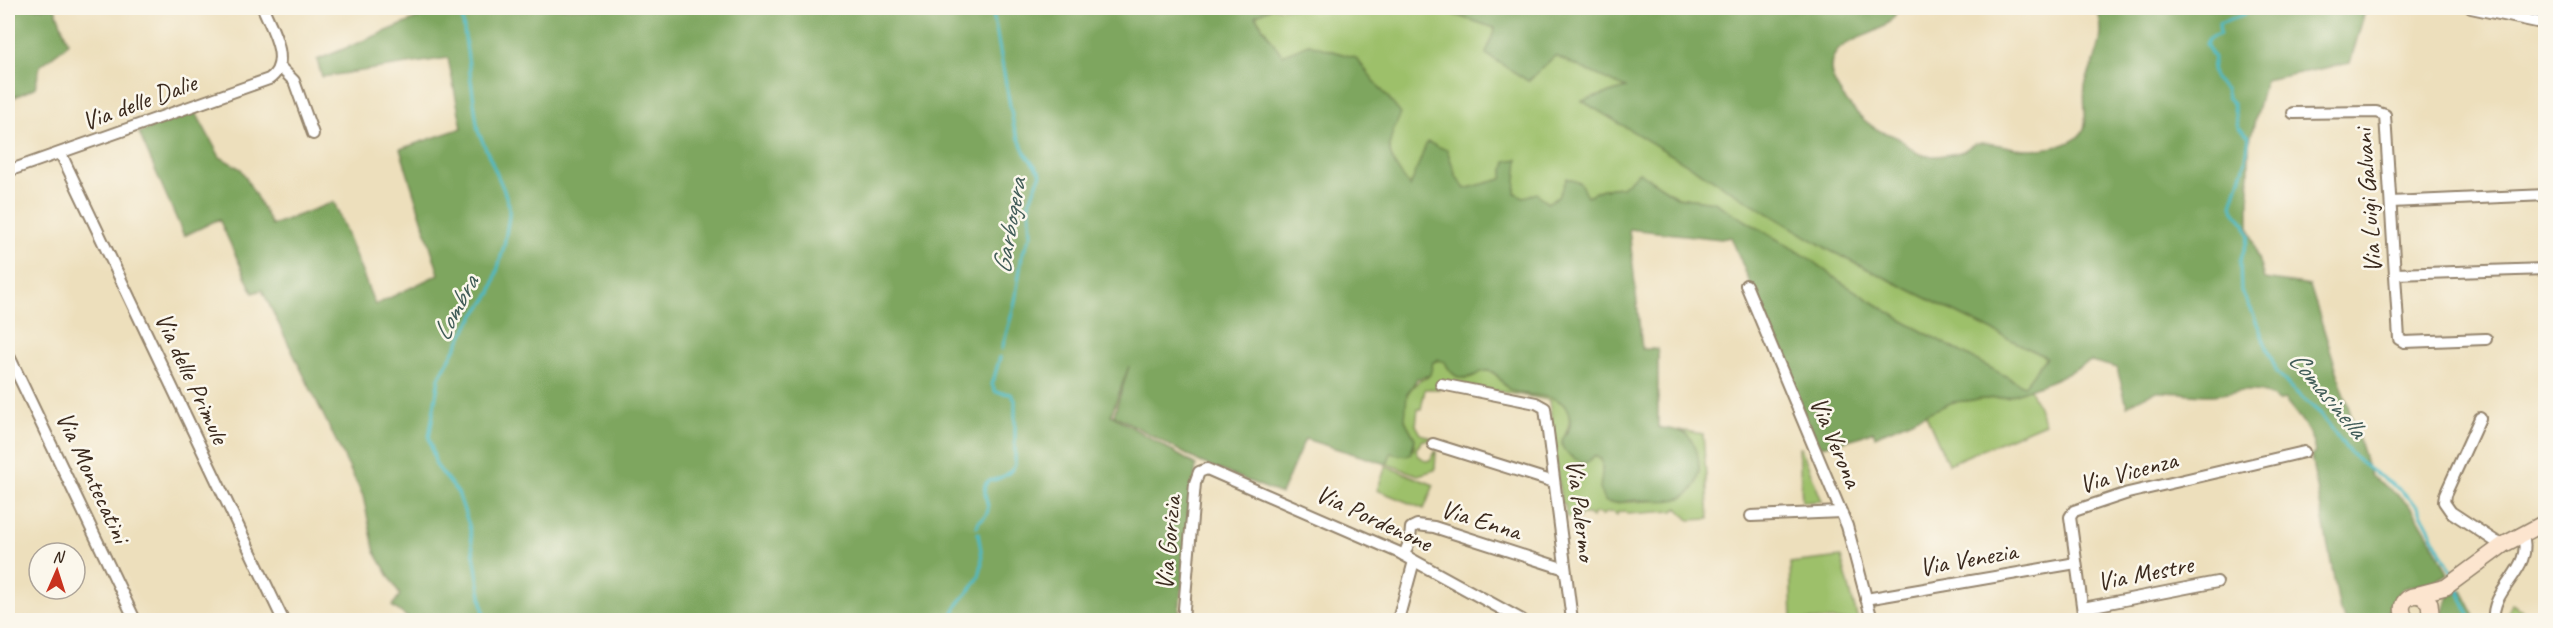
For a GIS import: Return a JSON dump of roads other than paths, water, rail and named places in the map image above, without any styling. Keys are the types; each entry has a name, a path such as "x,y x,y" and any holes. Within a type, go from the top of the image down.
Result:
{"street":[{"path":"263,8 279,49 280,67 294,81 313,134"},
{"path":"2471,8 2546,24"},
{"name":"Via delle Dalie","path":"8,171 270,79 280,67"},
{"name":"Via Luigi Galvani","path":"2293,112 2347,111 2384,114 2387,120 2401,341 2486,339"},
{"name":"Via delle Primule","path":"61,154 283,621"},
{"path":"2391,202 2546,195"},
{"path":"2395,274 2546,269"},
{"name":"Via Verona","path":"1746,285 1841,512 1850,536 1872,621"},
{"name":"Via Montecatini","path":"8,354 135,621"},
{"name":"Via Palermo","path":"1441,384 1542,406 1545,411 1572,621"},
{"path":"2480,418 2444,500 2449,510 2473,527 2497,542 2508,542"},
{"path":"1433,444 1554,482"},
{"name":"Via Vicenza","path":"2084,621 2070,517 2075,510 2128,493 2304,452"},
{"name":"Via Pordenone","path":"1202,471 1214,471 1409,558 1522,621"},
{"name":"Via Gorizia","path":"1183,621 1195,488 1197,477 1202,471"},
{"path":"1751,516 1841,512"},
{"path":"2402,616 2410,596 2446,587 2508,542 2546,522"},
{"name":"Via Enna","path":"1409,558 1411,528 1421,525 1434,527 1565,569"},
{"path":"2473,527 2490,548 2487,556"},
{"path":"2494,621 2495,605 2524,556 2525,544 2522,534"},
{"path":"1398,621 1409,558"},
{"name":"Via Venezia","path":"1866,599 2076,563"},
{"name":"Via Mestre","path":"2083,608 2217,582"},
{"path":"2428,618 2446,587"},
{"path":"2419,594 2428,600 2428,618"}],"waterway":[{"name":"Lombra","path":"461,8 478,131 503,188 509,205 509,216 504,246 491,293 470,322 439,378 429,438 436,465 458,493 469,525 485,620"},
{"name":"Garbogera","path":"992,8 1014,127 1025,153 1041,174 1029,202 1031,234 1022,255 1015,302 1002,349"},
{"name":"Comasinella","path":"2249,8 2244,14 2219,23 2220,34 2209,38 2206,44 2214,58 2212,70 2214,79 2225,89 2227,97 2233,103 2238,127 2249,136 2246,160 2232,205 2245,224 2249,236 2240,261 2241,291 2251,309 2277,372 2290,387 2321,414 2349,452 2369,469 2402,491 2418,507 2452,572"},
{"name":"Garbogera","path":"977,527 988,509 985,485 988,481 1007,474 1015,465 1015,400 1011,394 996,392 992,385 1000,357"},
{"name":"Garbogera","path":"953,620 956,608 976,582 981,570 978,533"},
{"name":"Comasinella","path":"2458,589 2471,620"}]}
